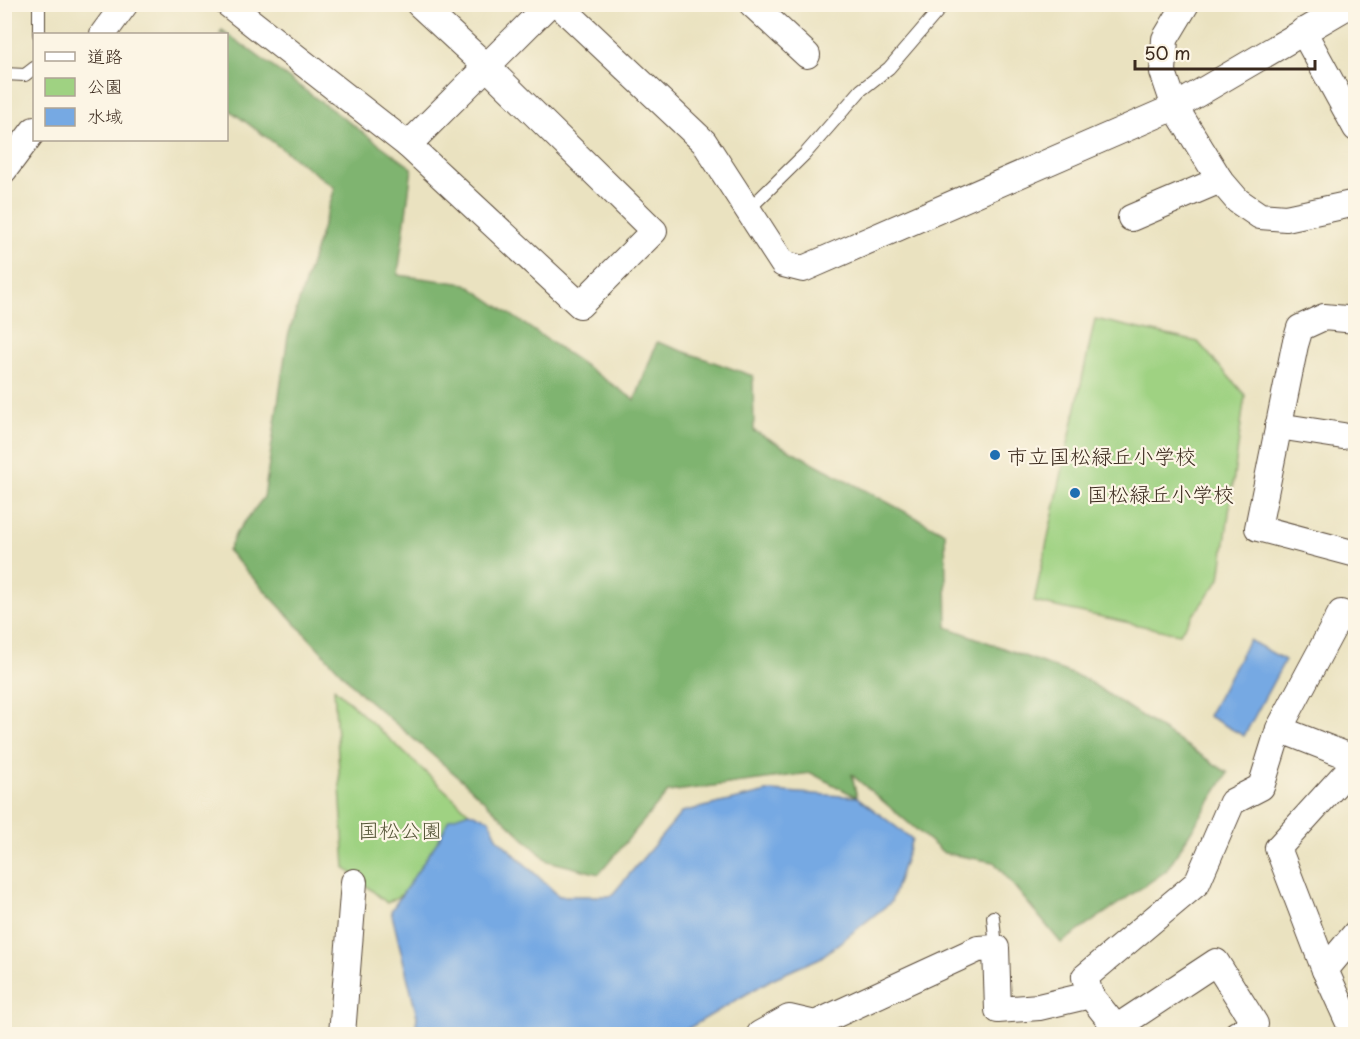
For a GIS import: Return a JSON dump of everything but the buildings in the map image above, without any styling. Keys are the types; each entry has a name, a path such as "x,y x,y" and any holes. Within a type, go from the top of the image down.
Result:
{"street":[{"path":"104,33 125,4"},
{"path":"228,4 408,145 580,305 654,231 487,67 419,4"},
{"path":"408,145 549,4"},
{"path":"558,4 704,142 783,264 803,269 1176,107 1351,4"},
{"path":"752,4 807,55"},
{"path":"1186,4 1165,39 1163,72 1176,107 1220,180 1238,201 1260,216 1286,218 1356,203"},
{"path":"1303,32 1356,128"},
{"path":"4,170 33,131"},
{"path":"1131,218 1220,180"},
{"path":"1356,320 1324,317 1300,328 1258,528 1356,554"},
{"path":"1278,426 1342,436"},
{"path":"1237,1035 1255,1024 1216,962 1119,1031 1090,995 1085,977 1197,883 1232,802 1262,787 1279,729 1341,613"},
{"path":"1279,729 1356,761 1278,848 1325,970 1354,1035"},
{"path":"342,1035 354,882"},
{"path":"1325,970 1356,933"},
{"path":"760,1035 789,1018 816,1024 978,949 996,948 998,1010 1039,1007 1090,995"}],"lane":[{"path":"39,4 39,33"},
{"path":"748,210 805,154 861,90 888,68 944,4"},
{"path":"4,74 25,75 33,69"},
{"path":"993,917 996,948"}],"green space":[{"path":"228,34 412,168 398,275 466,284 635,400 657,342 753,376 754,431 945,533 947,627 1085,679 1228,773 1166,871 1061,943 994,862 944,853 852,775 857,797 811,773 668,792 599,874 548,861 463,781 361,694 228,551 236,533 264,497 288,336 335,188 228,109"},
{"path":"1095,319 1198,342 1245,395 1220,579 1179,634 1034,602"},
{"name":"国松公園","path":"334,688 498,839 387,903 345,868"}],"water":[{"path":"1249,640 1285,660 1244,736 1208,716"},
{"path":"771,791 857,797 912,839 891,902 820,958 772,979 679,1034 415,1034 417,1016 391,911 439,839 449,819 469,812 489,819 498,839 559,896 611,896 682,812"}],"place":[{"name":"市立国松緑丘小学校","path":"995,455"},
{"name":"国松緑丘小学校","path":"1075,493"}]}
